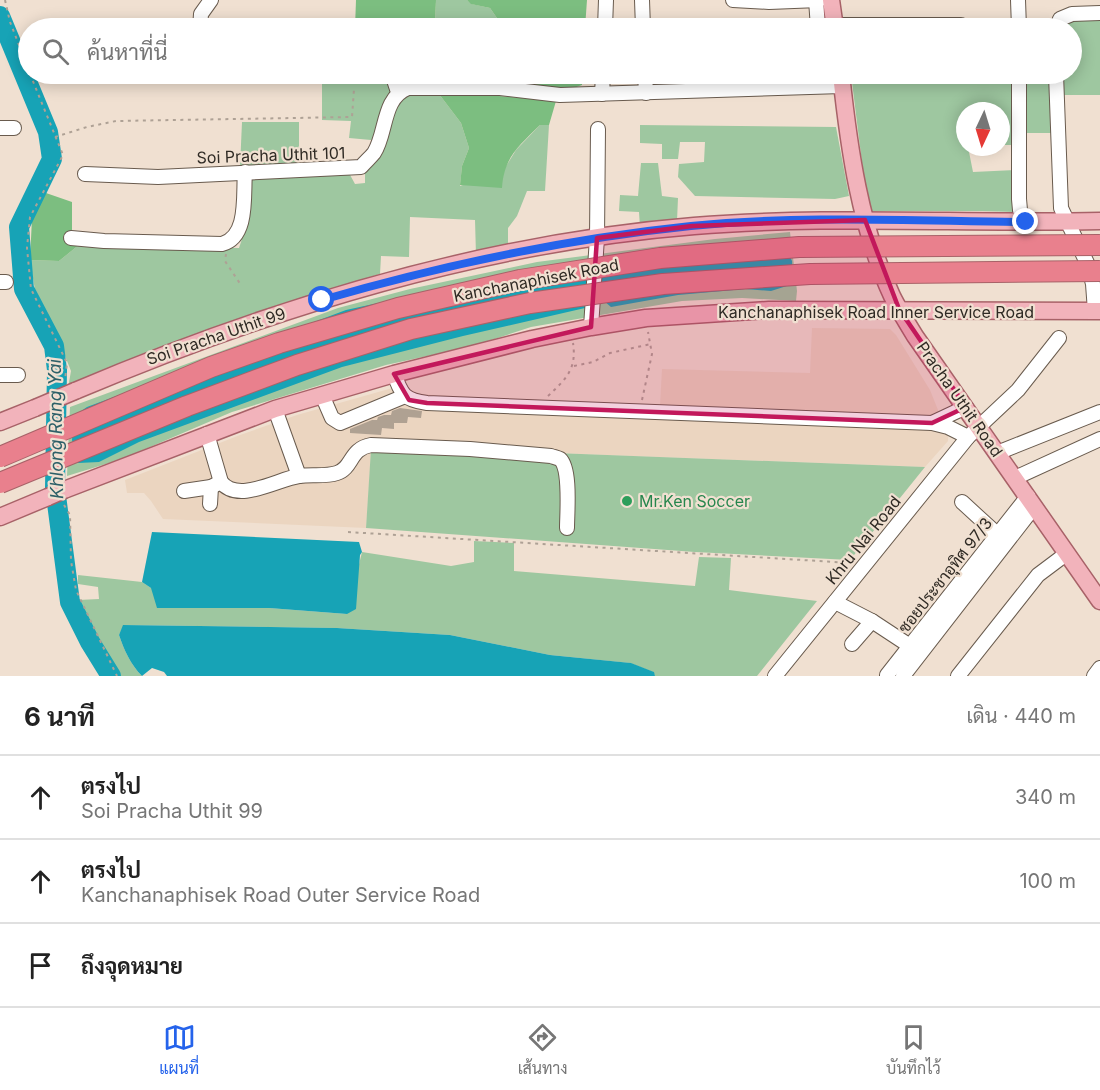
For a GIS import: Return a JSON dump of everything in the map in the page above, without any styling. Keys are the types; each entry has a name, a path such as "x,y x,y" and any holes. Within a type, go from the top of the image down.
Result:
{"highway":[{"name":"Kanchanaphisek Road","path":"0,457 211,367 279,343 398,308 519,280 660,258 799,247 1100,245"},
{"name":"Kanchanaphisek Road","path":"0,483 187,406 297,365 411,330 530,303 663,284 810,274 1100,271"}],"main road":[{"path":"831,0 834,18"},
{"name":"Pracha Uthit Road","path":"842,84 865,220 880,266 899,309 915,336 966,407 974,431 997,453 1016,478 1100,601"},
{"name":"Soi Pracha Uthit 99","path":"0,422 35,408 70,388 322,300 462,263 597,238 703,225 761,222 1100,220"},
{"name":"Kanchanaphisek Road Inner Service Road","path":"0,517 275,409 394,374 532,339 591,327 646,318 769,310 1097,311"}],"street":[{"path":"201,18 211,0"},
{"path":"605,18 606,0"},
{"path":"642,0 643,18"},
{"path":"733,0 769,2 817,0 818,18"},
{"path":"1018,0 1018,18"},
{"path":"1062,18 1072,14 1100,13"},
{"path":"395,84 398,92 408,88 500,88 561,95 645,93 767,84"},
{"path":"602,84 602,94"},
{"path":"645,84 645,93"},
{"path":"1019,84 1019,199 1020,210 1026,222"},
{"path":"1056,84 1061,208 1088,265 1097,311"},
{"name":"Soi Pracha Uthit 101","path":"85,174 158,177 361,167 374,152 392,100 398,92"},
{"path":"591,327 597,238 598,129"},
{"path":"70,238 222,244 228,242 237,235 242,218 244,172"},
{"name":"Khru Nai Road","path":"775,676 974,431 1018,390 1059,338"},
{"path":"394,374 399,387 409,400 427,403 932,423 974,431"},
{"path":"0,375 18,375"},
{"path":"322,395 332,418 340,423 405,396"},
{"path":"932,423 966,407"},
{"path":"275,409 299,476"},
{"path":"997,453 1100,411"},
{"path":"207,434 216,484 210,504"},
{"path":"1016,478 1100,440"},
{"path":"183,492 216,484 234,491 249,490 299,476 336,474 344,469 357,450 370,445 470,449 551,456 559,458 564,465 567,528"},
{"path":"903,676 1031,501"},
{"name":"ซอยประชาอุทิศ 97/3","path":"887,675 998,535 1031,501"},
{"path":"962,502 998,535"},
{"path":"958,676 1038,575 1066,554"},
{"path":"835,602 873,621 910,646"},
{"path":"852,644 873,621"},
{"path":"1094,676 1100,668"}],"path":[{"path":"5,0 10,22 18,41"},
{"path":"34,84 63,155 30,217 27,248 31,289 67,363 70,388"},
{"path":"55,137 87,126 116,121 352,117 354,89"},
{"path":"228,242 225,261 241,285"},
{"path":"639,412 652,354 646,318"},
{"path":"543,408 548,396 574,366 575,355 571,331"},
{"path":"574,366 593,362 610,353 651,344"},
{"path":"58,496 70,515 71,561 76,590 117,676"},
{"path":"70,515 76,518"},
{"path":"348,532 851,563 860,570"}],"highlighted area":[{"path":"865,220 899,309 966,407 932,423 427,403 409,400 394,374 591,327 597,238 692,226"}],"shaded area":[{"path":"812,328 890,329 896,335 930,390 948,435 948,441 925,467 555,453 372,439 366,528 163,519 144,493 127,493 125,480 297,415 396,387 414,394 660,406 662,369 810,373"}],"green space":[{"path":"356,0 436,0 435,18 355,18"},
{"path":"436,0 467,0 472,4 490,8 497,18 435,18"},
{"path":"467,0 587,0 586,18 497,18 490,8 471,4"},
{"path":"1073,16 1100,17 1100,95 1062,95 1061,84 1082,84 1082,18 1071,18"},
{"path":"322,84 391,84 392,89 377,137 371,140 349,138 351,121 322,120"},
{"path":"476,84 582,84 568,90"},
{"path":"852,84 1015,84 1013,145 1010,145 1010,102 956,102 956,156 970,156 973,172 1015,170 1015,212 868,211"},
{"path":"1023,84 1052,84 1053,133 1023,133"},
{"path":"423,92 439,94 461,123 469,148 462,166 460,186 503,171 516,150 540,125 549,125 545,191 527,191 517,216 508,228 508,251 476,255 475,220 410,217 409,257 381,256 380,274 268,309 68,388 71,371 52,323 35,290 30,260 59,261 80,244 239,248 243,236 249,179 349,173 355,184 365,183 365,166 383,139 402,97"},
{"path":"439,94 477,94 556,101 549,125 540,125 509,160 502,188 460,185 462,166 469,148 461,123"},
{"path":"242,122 299,122 299,167 240,167"},
{"path":"640,125 836,127 849,196 835,199 695,196 678,177 679,164 704,162 705,142 680,142 678,159 662,159 662,144 640,143"},
{"path":"641,163 658,163 662,196 678,198 677,221 640,227 639,212 619,211 620,195 638,196"},
{"path":"46,193 72,202 72,231 80,244 59,261 30,260 32,218"},
{"path":"790,232 797,291 796,301 742,298 682,301 531,327 473,346 386,365 232,412 122,459 67,476 70,407 338,308 410,289 537,262 715,239"},
{"path":"371,449 555,464 555,453 925,467 850,560 695,552 366,528"},
{"path":"474,541 514,543 514,571 695,586 699,557 731,558 729,590 817,601 757,676 655,676 653,672 630,663 550,655 450,635 337,628 124,625 119,635 121,641 131,662 142,676 113,676 78,600 99,599 98,587 78,584 78,575 142,582 151,588 269,608 347,614 362,552 451,566 474,562"}],"water":[{"path":"783,241 792,261 793,284 771,291 745,289 678,295 611,307 604,301 601,282 603,261"},
{"path":"583,261 590,285 585,308 342,367 139,442 99,462 78,463 72,440 74,416 87,407 346,310 529,270"},
{"path":"152,532 359,542 362,552 356,609 347,614 269,608 157,608 151,588 142,582"},
{"path":"123,625 337,628 450,635 550,655 631,663 654,672 655,676 167,676 164,672 152,668 142,676 131,662 121,641 119,635"}],"building":[{"path":"400,408 422,411 421,418 408,417 407,423 394,423 394,429 382,428 381,435 350,433 350,429 377,420 378,417 391,415 392,411"}],"waterway":[{"name":"Khlong Rang Yai","path":"0,16 18,60"},
{"name":"Khlong Rang Yai","path":"28,84 48,132 52,159 19,227 24,289 54,346 57,370 55,488 70,602 90,642 111,676"}],"place":[{"name":"Mr.Ken Soccer","path":"627,501"}],"route":[{"path":"322,300 462,263 597,238 692,226 815,220 1026,222"}]}
